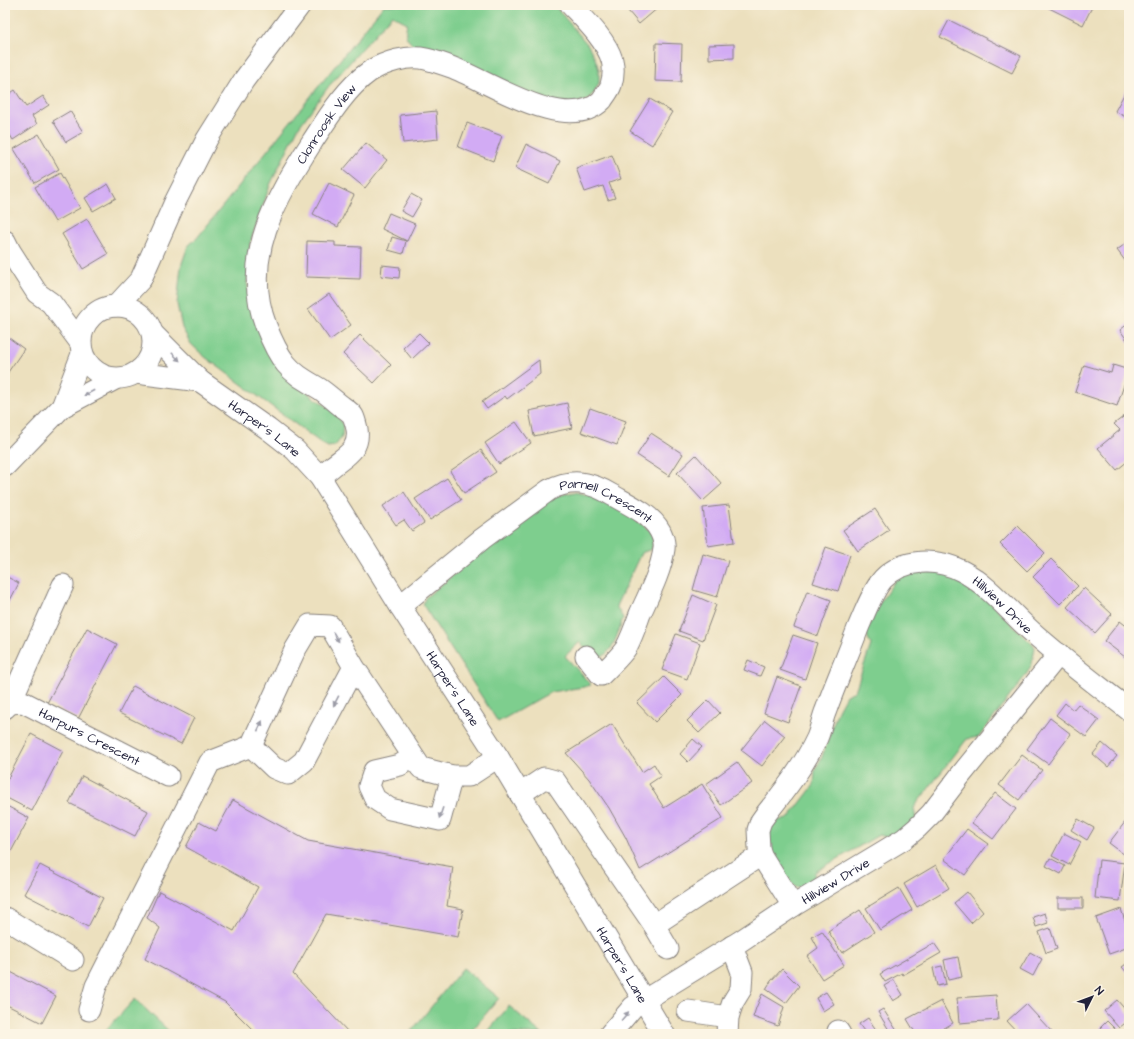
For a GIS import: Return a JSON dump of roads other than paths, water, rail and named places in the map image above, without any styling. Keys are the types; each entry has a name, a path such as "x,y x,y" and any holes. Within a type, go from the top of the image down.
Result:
{"street":[{"path":"116,306 141,279 175,202 207,139 244,80 300,5"},
{"name":"Clonroosk View","path":"320,477 351,452 356,444 358,435 353,415 321,390 297,376 285,363 269,333 261,313 257,288 259,254 268,222 277,202 302,157 322,126 350,89 368,73 386,63 406,59 424,59 451,67 529,103 548,110 587,110 598,103 606,95 610,87 613,77 613,62 606,46 571,5"},
{"path":"5,241 37,293 51,303 81,348 87,363 95,372 105,377 116,379 126,378 136,373 145,365 151,356 153,344 148,325 141,279"},
{"path":"51,303 93,314"},
{"path":"62,407 81,348 82,331 86,322 93,314 104,308 116,306 126,307 135,311 148,325"},
{"name":"Harper's Lane","path":"148,325 200,381 279,437 295,450 320,477 400,606 498,757 664,1034"},
{"name":"Harper's Lane","path":"136,373 200,381"},
{"path":"5,466 62,407 116,379"},
{"name":"Parnell Crescent","path":"400,606 482,540 549,490 572,482 586,483 602,489 647,516 660,530 664,539 664,548 658,571 625,649 601,675 586,656"},
{"name":"Hillview Drive","path":"610,1034 633,1007 732,946 793,906 904,839 918,828 931,814 1058,654 986,589 962,571 946,564 930,562 912,563 896,569 883,580 872,597 825,711 818,736 805,761 761,821 758,830 761,855 793,906"},
{"name":"Harpurs Crescent","path":"8,705 63,585"},
{"path":"89,1010 96,986 210,762 251,746 295,650 310,625 330,626 354,667 420,768 452,776 469,776 498,757"},
{"path":"1058,654 1129,710"},
{"path":"251,746 274,768 288,774 304,761 354,667"},
{"name":"Harpurs Crescent","path":"8,705 22,702 168,776"},
{"path":"413,757 400,765 374,770 369,786 376,799 390,809 440,820 452,776"},
{"path":"520,794 544,778 555,781 654,925 668,949"},
{"path":"654,925 761,855"},
{"path":"5,918 73,960"},
{"path":"688,1011 727,1025 734,1002 741,989 742,972 732,946"}]}
